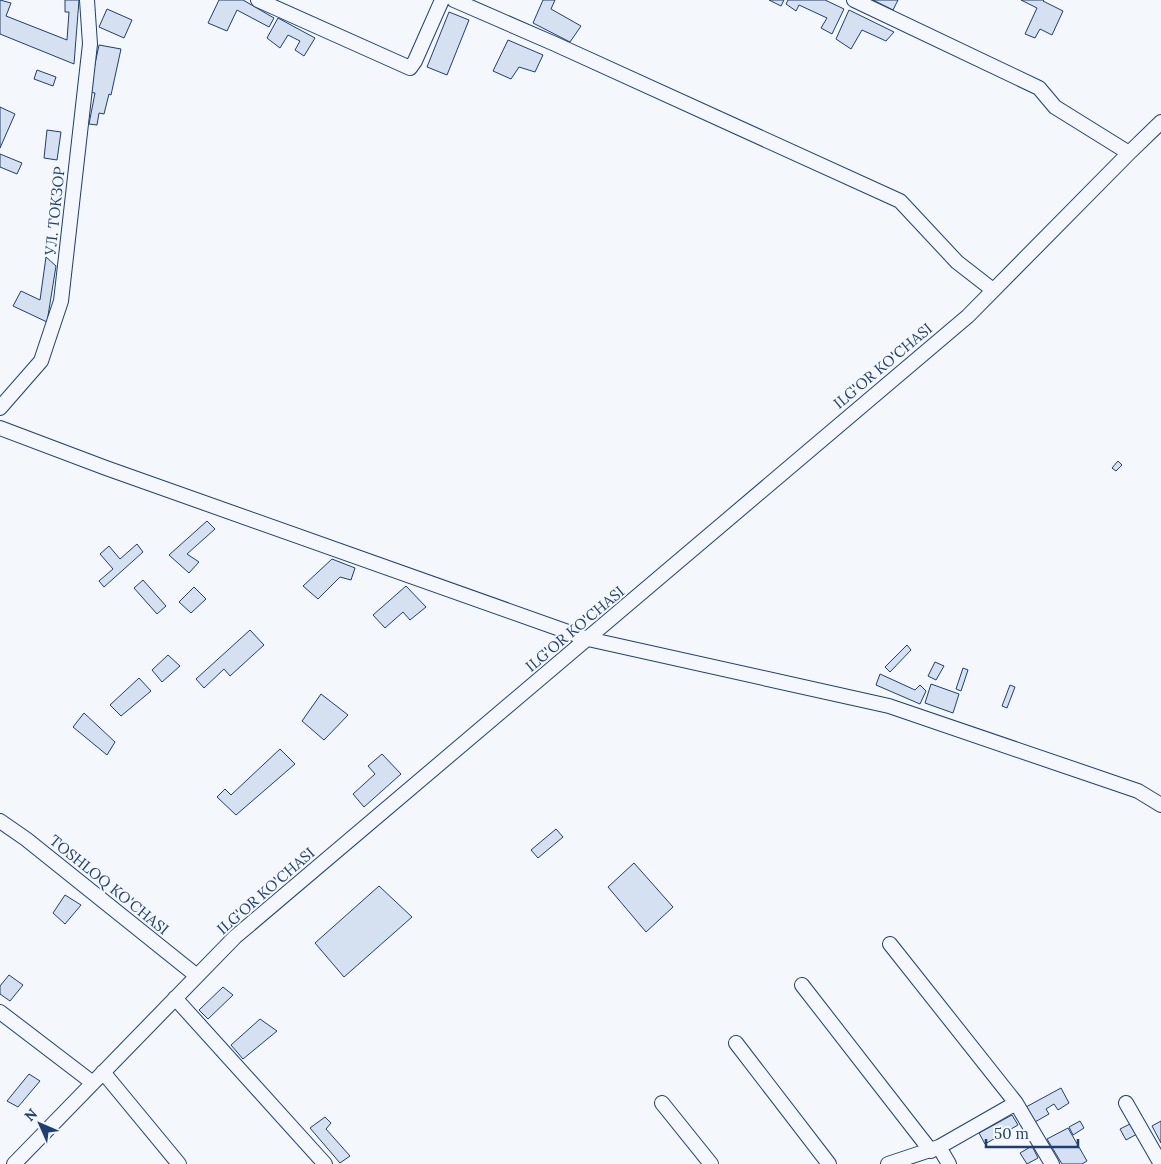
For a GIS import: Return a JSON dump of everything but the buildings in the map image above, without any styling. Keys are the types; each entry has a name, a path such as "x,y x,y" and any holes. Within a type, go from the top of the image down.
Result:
{"street":[{"name":"УЛ. ТОКЗОР","path":"0,408 41,361 61,301 90,44 87,0"},
{"path":"258,0 410,68 415,61 442,0"},
{"path":"454,0 900,201 957,262 993,290"},
{"path":"854,0 1039,88 1055,107 1129,153"},
{"name":"ILG'OR KO'CHASI","path":"14,1164 235,937 968,316 1161,122"},
{"path":"0,428 115,471 588,639 889,706 1138,791 1161,805"},
{"name":"TOSHLOQ KO'CHASI","path":"0,821 26,839 197,976"},
{"path":"890,944 1016,1103 1052,1164"},
{"path":"802,985 949,1164"},
{"path":"175,998 325,1164"},
{"path":"0,1012 93,1082"},
{"path":"736,1043 829,1164"},
{"path":"103,1072 179,1164"},
{"path":"662,1103 711,1164"},
{"path":"888,1164 935,1149 1016,1103"},
{"path":"1126,1103 1160,1164"}]}
